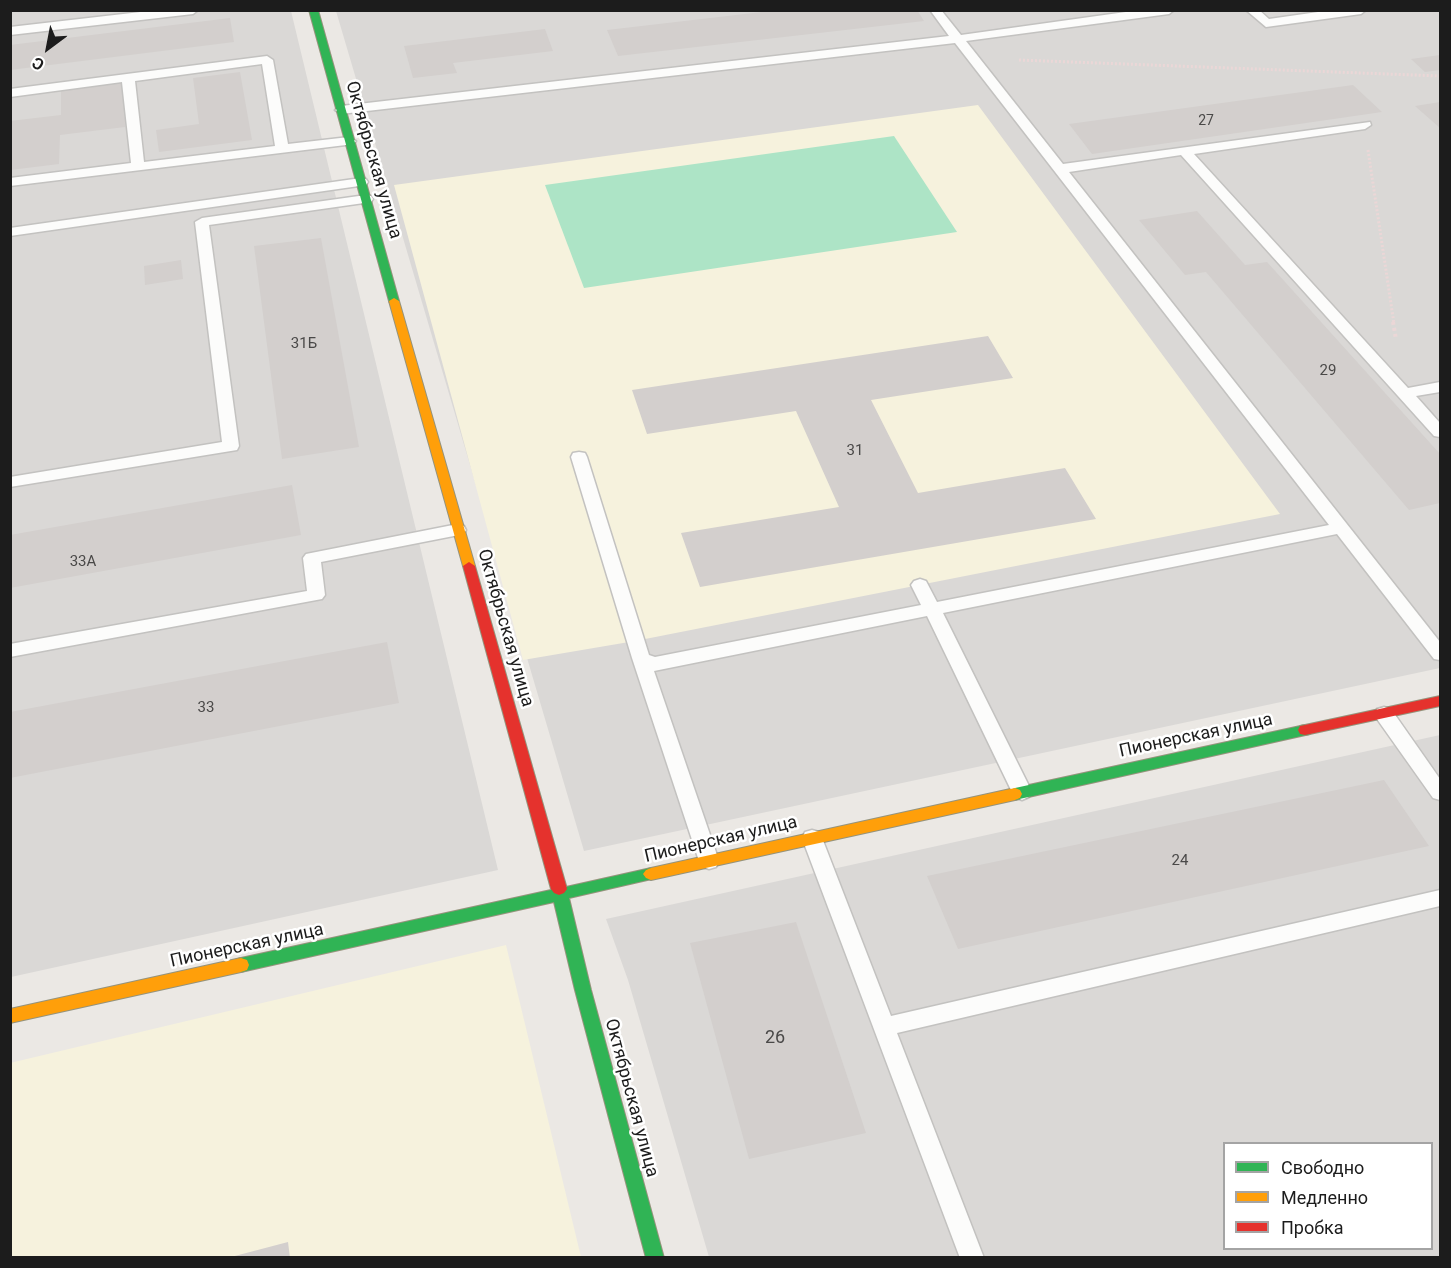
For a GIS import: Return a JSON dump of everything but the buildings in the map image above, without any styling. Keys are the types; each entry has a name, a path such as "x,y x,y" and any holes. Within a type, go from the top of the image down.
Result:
{"street":[{"name":"Октябрьская улица","path":"313,10 561,895 583,990 655,1257"},
{"name":"Пионерская улица","path":"10,1016 561,895 812,837 1440,701"}],"lane":[{"path":"10,31 193,10"},
{"path":"935,10 1440,654"},
{"path":"341,110 957,39 1169,10"},
{"path":"1251,10 1266,23 1361,10"},
{"path":"10,93 267,60 282,149"},
{"path":"128,78 138,166"},
{"path":"1059,169 1365,125"},
{"path":"10,182 349,141"},
{"path":"1185,152 1440,432"},
{"path":"10,232 361,182"},
{"path":"10,482 231,446 202,222 366,199"},
{"path":"1404,393 1440,387"},
{"path":"579,457 640,658 709,861"},
{"path":"640,658 646,663 655,664 1341,528"},
{"path":"10,651 316,595 312,558 458,530"},
{"path":"920,585 1022,792"},
{"path":"1384,714 1440,793"},
{"path":"812,837 972,1257"},
{"path":"885,1027 1440,898"}],"path":[{"path":"1009,59 1440,76"},
{"path":"1365,125 1404,393"}],"shaded area":[{"path":"10,11 291,11 498,870 11,977"},
{"path":"336,11 1440,11 1440,668 584,851"},
{"path":"978,105 1280,514 635,641 523,660 394,185"},
{"path":"1440,735 1440,1257 709,1257 628,980 606,919"},
{"path":"506,945 581,1257 11,1257 10,1063"}],"green space":[{"path":"894,136 957,232 584,288 545,185"}],"traffic: fast":[{"path":"313,10 394,301"},
{"path":"1015,794 1305,730"},
{"path":"241,965 651,874"},
{"path":"559,889 583,990 655,1258"}],"traffic: slow":[{"path":"394,301 469,566"},
{"path":"651,874 1015,794"},
{"path":"10,1016 241,965"}],"traffic: jam":[{"path":"469,566 559,889"},
{"path":"1305,730 1440,701"}]}
